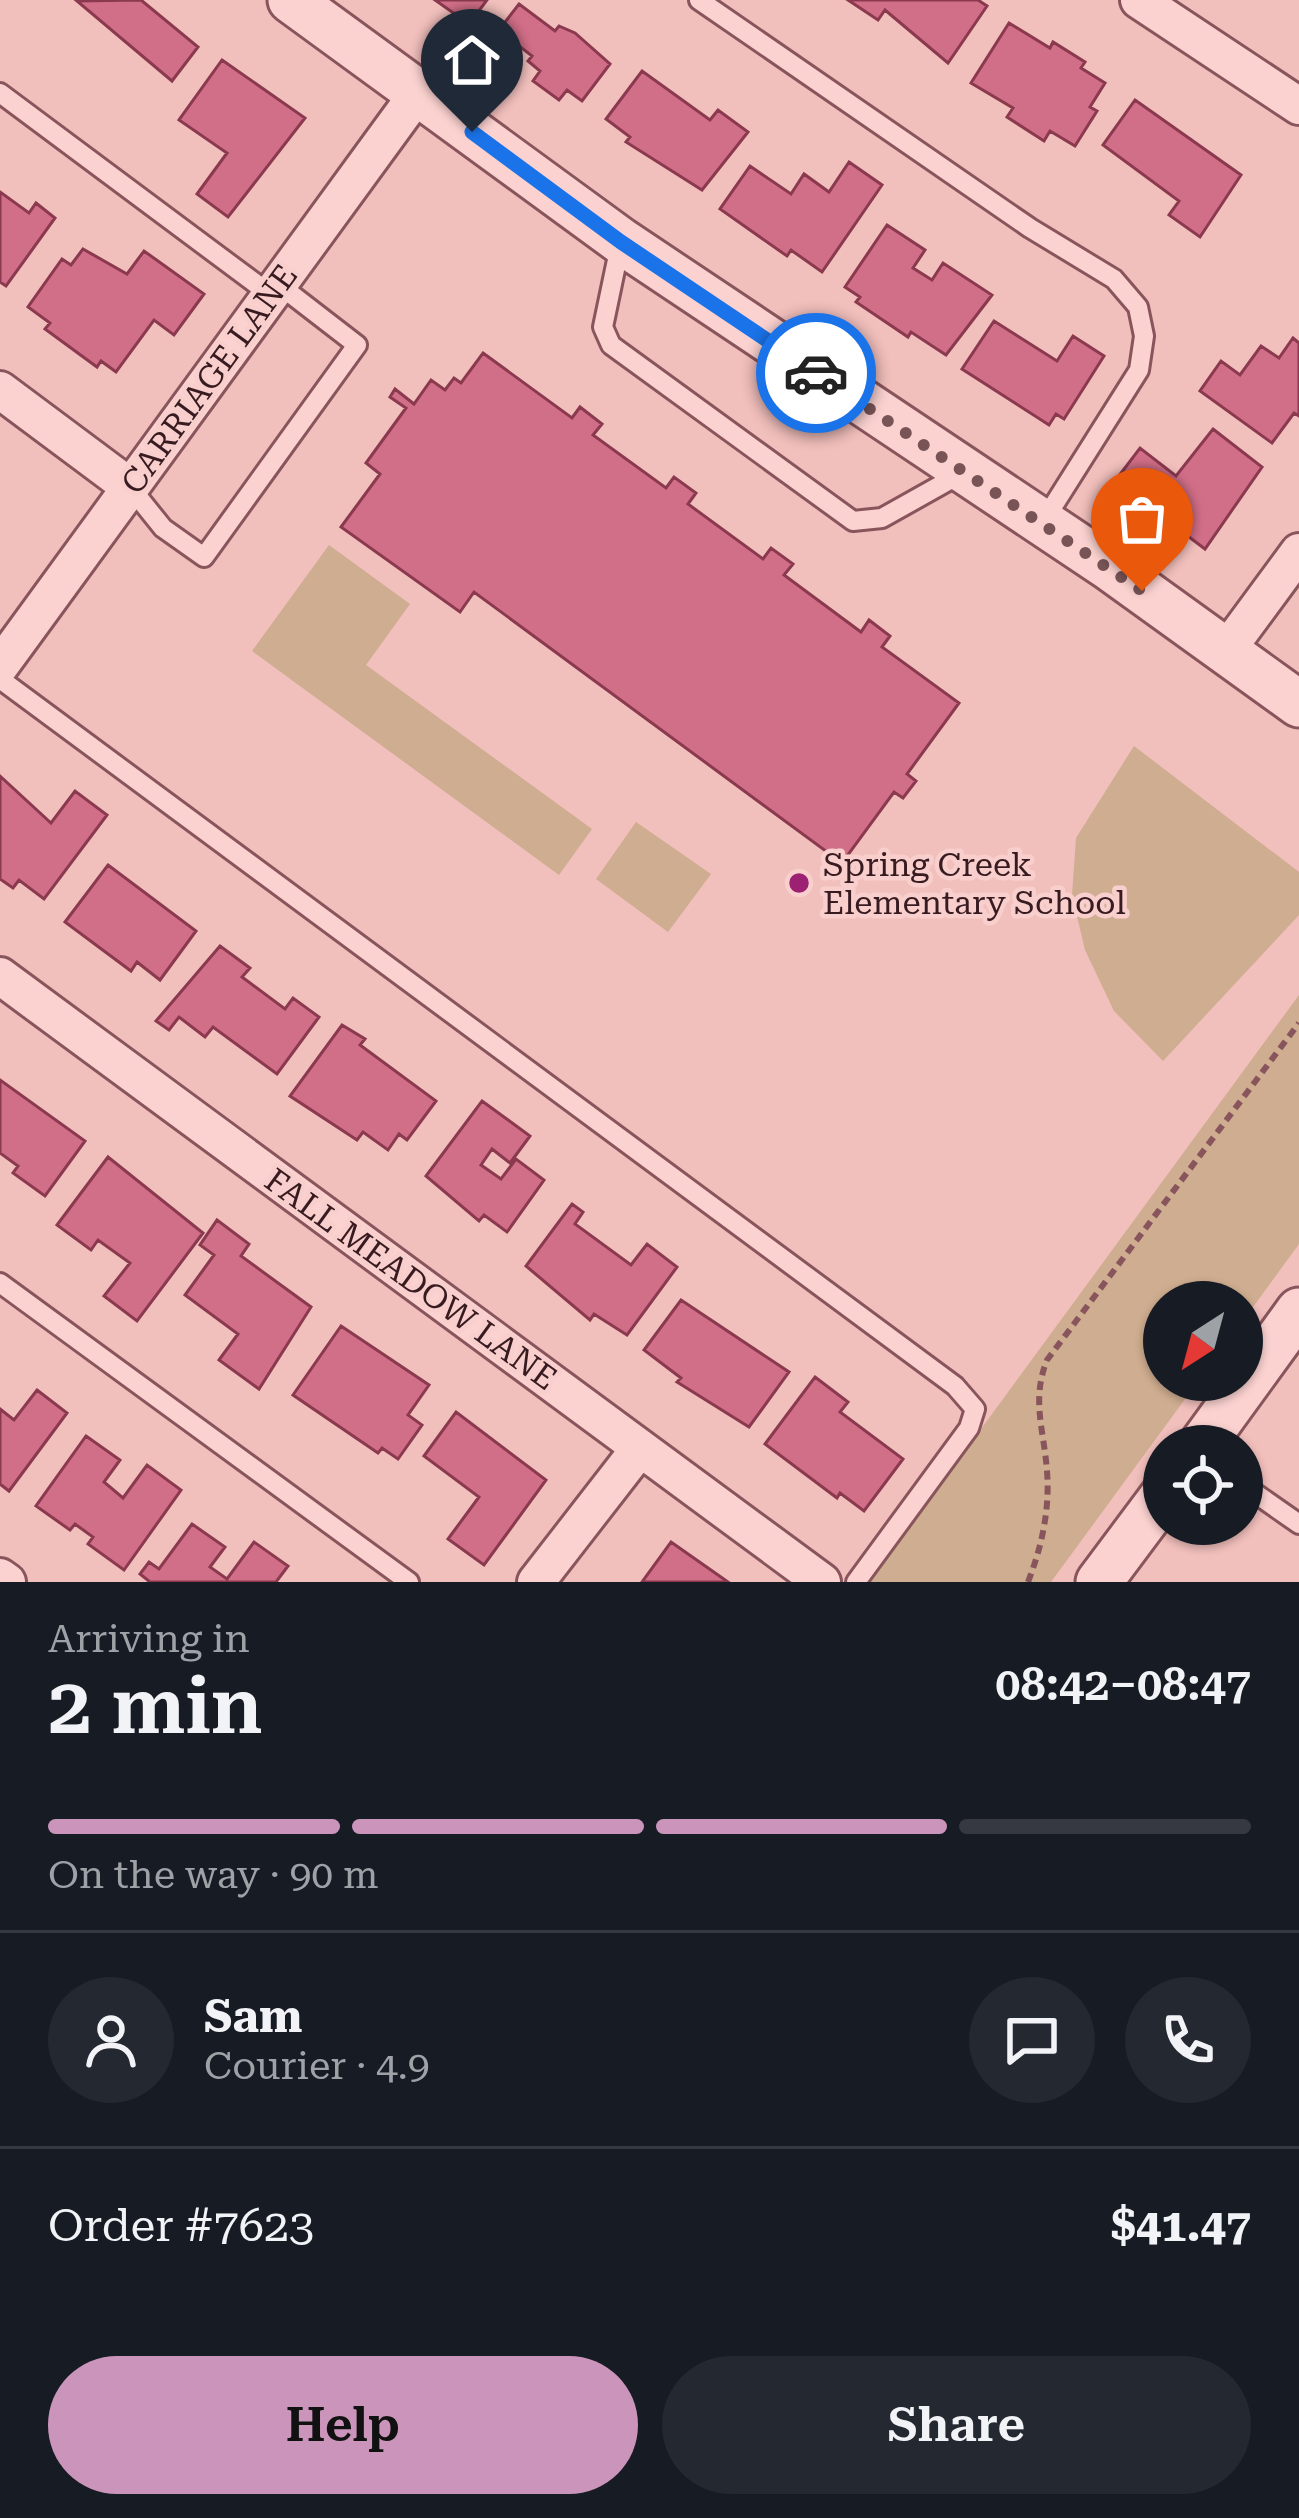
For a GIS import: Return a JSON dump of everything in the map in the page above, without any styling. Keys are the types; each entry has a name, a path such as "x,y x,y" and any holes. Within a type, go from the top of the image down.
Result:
{"street":[{"path":"291,0 621,242 1042,522 1299,704"},
{"path":"1139,0 1299,106"},
{"name":"CARRIAGE LANE","path":"0,666 418,94"},
{"path":"0,390 130,487"},
{"path":"1226,651 1299,552"},
{"name":"FALL MEADOW LANE","path":"0,976 822,1582"},
{"path":"1216,1425 1299,1311"},
{"path":"536,1582 640,1448"},
{"path":"1100,1582 1143,1524"}],"lane":[{"path":"698,0 975,191 1114,279 1138,307 1144,336 1138,370 1042,522"},
{"path":"0,93 357,346 204,556 163,528 130,487"},
{"path":"621,242 602,327 611,345 839,511 854,520 882,518 927,498 965,471"},
{"path":"0,679 955,1386 975,1409 969,1428 856,1582"},
{"path":"0,1283 410,1582"},
{"path":"1263,1498 1299,1523"}],"path":[{"path":"1028,1582 1046,1524 1047,1472 1036,1408 1038,1382 1047,1360 1299,1023"}],"shaded area":[{"path":"329,545 410,604 366,665 592,829 559,875 252,651"},
{"path":"1134,746 1299,872 1299,915 1163,1061 1114,1011 1085,950 1072,895 1076,838"},
{"path":"636,822 711,874 668,932 596,879"},
{"path":"1299,995 1299,1244 1263,1293 1263,1281 1143,1281 1143,1401 1184,1401 1166,1425 1143,1425 1143,1456 1051,1582 869,1582"}],"building":[{"path":"141,0 198,47 172,81 77,1"},
{"path":"435,0 487,0 469,24"},
{"path":"848,0 978,0 987,6 948,63 885,10 878,20"},
{"path":"519,4 555,31 559,26 575,33 610,64 582,101 567,90 559,100 533,81 540,71 528,61 532,56 499,30"},
{"path":"1009,23 1085,62 1081,68 1105,83 1090,107 1097,111 1075,146 1050,131 1044,141 1007,117 1013,108 971,83"},
{"path":"222,60 305,118 228,217 197,194 227,153 179,120"},
{"path":"642,71 710,120 718,110 748,132 702,190 626,142 630,137 606,119"},
{"path":"1135,100 1241,175 1200,237 1169,215 1179,201 1103,145"},
{"path":"849,162 882,185 822,272 791,250 787,256 720,209 750,166 791,194 804,174 829,192"},
{"path":"0,192 29,213 36,203 55,218 6,286 0,282"},
{"path":"887,225 925,250 913,268 932,280 943,263 992,295 946,355 911,332 908,337 856,302 860,297 845,287"},
{"path":"83,249 127,274 144,251 204,294 174,335 154,320 116,372 101,361 97,367 45,329 50,323 28,307 62,259 71,265"},
{"path":"994,321 1057,361 1073,336 1104,356 1064,419 1056,414 1049,425 962,369"},
{"path":"1293,338 1299,343 1299,416 1294,413 1272,443 1200,391 1221,361 1240,375 1261,346 1279,358"},
{"path":"483,353 572,418 580,407 602,424 593,435 666,488 674,477 696,493 688,504 763,559 771,548 793,564 784,575 861,632 869,620 890,636 882,647 959,703 907,774 916,781 903,798 894,792 842,863 474,592 460,612 341,527 380,474 366,463 406,408 390,397 395,389 414,404 431,380 445,390 454,378 461,383"},
{"path":"1213,429 1262,467 1205,549 1115,481 1140,448 1176,476"},
{"path":"0,776 51,823 75,791 107,815 44,899 19,880 13,888 0,879"},
{"path":"108,865 196,931 160,980 137,962 131,971 65,922"},
{"path":"220,946 250,968 242,977 285,1009 293,998 319,1017 277,1074 213,1027 205,1037 179,1017 169,1030 156,1021"},
{"path":"342,1025 365,1039 360,1045 436,1101 407,1140 399,1134 388,1150 363,1132 357,1140 290,1096"},
{"path":"0,1080 85,1141 45,1196 13,1173 18,1166 0,1153"},
{"path":"482,1101 530,1136 510,1163 492,1149 481,1165 501,1179 516,1159 544,1180 507,1232 484,1215 479,1221 426,1176"},
{"path":"108,1157 203,1233 137,1321 104,1296 130,1263 98,1240 91,1250 57,1225"},
{"path":"572,1204 583,1212 575,1224 631,1265 647,1244 677,1267 627,1335 594,1314 590,1320 526,1266"},
{"path":"217,1220 249,1244 241,1256 311,1307 259,1389 219,1360 238,1334 185,1295 214,1255 200,1245"},
{"path":"681,1300 789,1372 749,1427 677,1382 681,1378 644,1350"},
{"path":"341,1326 429,1385 408,1415 422,1425 398,1459 382,1448 378,1453 293,1395"},
{"path":"815,1377 848,1402 840,1412 903,1459 864,1511 840,1493 837,1498 765,1444"},
{"path":"37,1390 67,1413 9,1491 0,1484 0,1409 14,1420"},
{"path":"456,1412 546,1480 484,1565 448,1539 479,1497 424,1456"},
{"path":"86,1436 120,1460 104,1482 123,1498 147,1465 181,1490 124,1570 88,1544 93,1537 75,1524 70,1530 36,1506"},
{"path":"192,1524 225,1547 210,1567 227,1579 254,1542 288,1566 276,1582 150,1582 140,1574 149,1562 159,1569"},
{"path":"671,1542 728,1582 642,1582"}],"way so far":[{"path":"816,373 1142,591"}],"place":[{"name":"Spring Creek Elementary School","path":"799,883"}],"route":[{"path":"472,132 621,242 816,373"}]}
